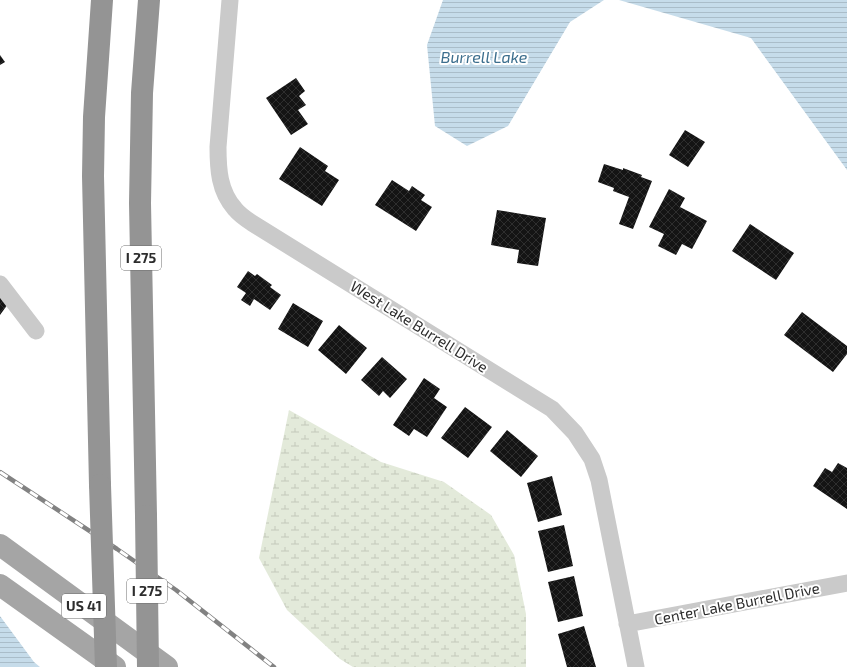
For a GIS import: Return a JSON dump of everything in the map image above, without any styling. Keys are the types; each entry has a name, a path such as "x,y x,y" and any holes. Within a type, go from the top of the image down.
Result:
{"highway":[{"path":"102,0 94,117 93,233 106,667"},
{"name":"I 275","path":"148,667 140,195 142,93 149,0"}],"main road":[{"name":"US 41","path":"1,546 167,667"},
{"name":"US 41","path":"0,585 115,667"}],"street":[{"name":"West Lake Burrell Drive","path":"230,0 218,147 218,171 224,193 235,210 252,223 552,409 576,433 592,459 599,480 636,667"},
{"path":"0,284 36,331"},
{"name":"Center Lake Burrell Drive","path":"627,624 847,583"}],"green space":[{"path":"289,410 381,462 444,482 491,515 514,555 526,614 526,667 353,667 340,659 287,610 259,558"}],"water":[{"name":"Burrell Lake","path":"443,0 604,0 570,22 508,126 467,146 435,126 427,45"},
{"path":"619,0 847,0 847,170 751,38"},
{"path":"0,616 34,662 40,667 0,667"}],"building":[{"path":"0,55 5,62 0,65"},
{"path":"296,78 305,91 299,96 306,105 298,110 308,124 291,135 266,98"},
{"path":"685,130 705,142 688,167 669,155"},
{"path":"300,147 328,166 325,171 339,180 322,206 279,179"},
{"path":"604,164 623,170 623,168 642,175 641,177 652,181 633,229 619,224 629,197 613,191 614,188 598,182"},
{"path":"392,180 409,191 412,186 425,195 421,200 432,207 416,231 375,205"},
{"path":"669,189 685,198 680,207 707,221 692,249 682,244 676,255 658,246 664,234 649,227"},
{"path":"497,210 546,218 538,266 517,263 519,250 491,245"},
{"path":"750,224 794,253 776,280 732,251"},
{"path":"248,271 255,276 257,274 272,285 270,287 281,295 270,310 254,299 250,306 241,300 246,293 237,287"},
{"path":"0,292 8,304 0,315"},
{"path":"293,303 323,321 308,347 278,329"},
{"path":"802,312 847,346 847,354 833,372 784,335"},
{"path":"339,325 367,348 346,374 318,350"},
{"path":"382,357 407,379 390,398 383,391 379,396 361,380"},
{"path":"424,378 440,389 434,398 447,407 427,437 414,429 409,436 393,425"},
{"path":"465,407 492,427 468,458 441,438"},
{"path":"507,430 538,456 521,477 490,451"},
{"path":"838,463 847,468 847,509 813,486 825,468 832,472"},
{"path":"552,476 562,515 538,522 527,483"},
{"path":"564,525 573,566 548,572 538,531"},
{"path":"574,576 583,616 558,622 548,582"},
{"path":"584,626 596,667 567,667 558,634"}],"railway":[{"path":"0,472 176,590 274,667"}]}
